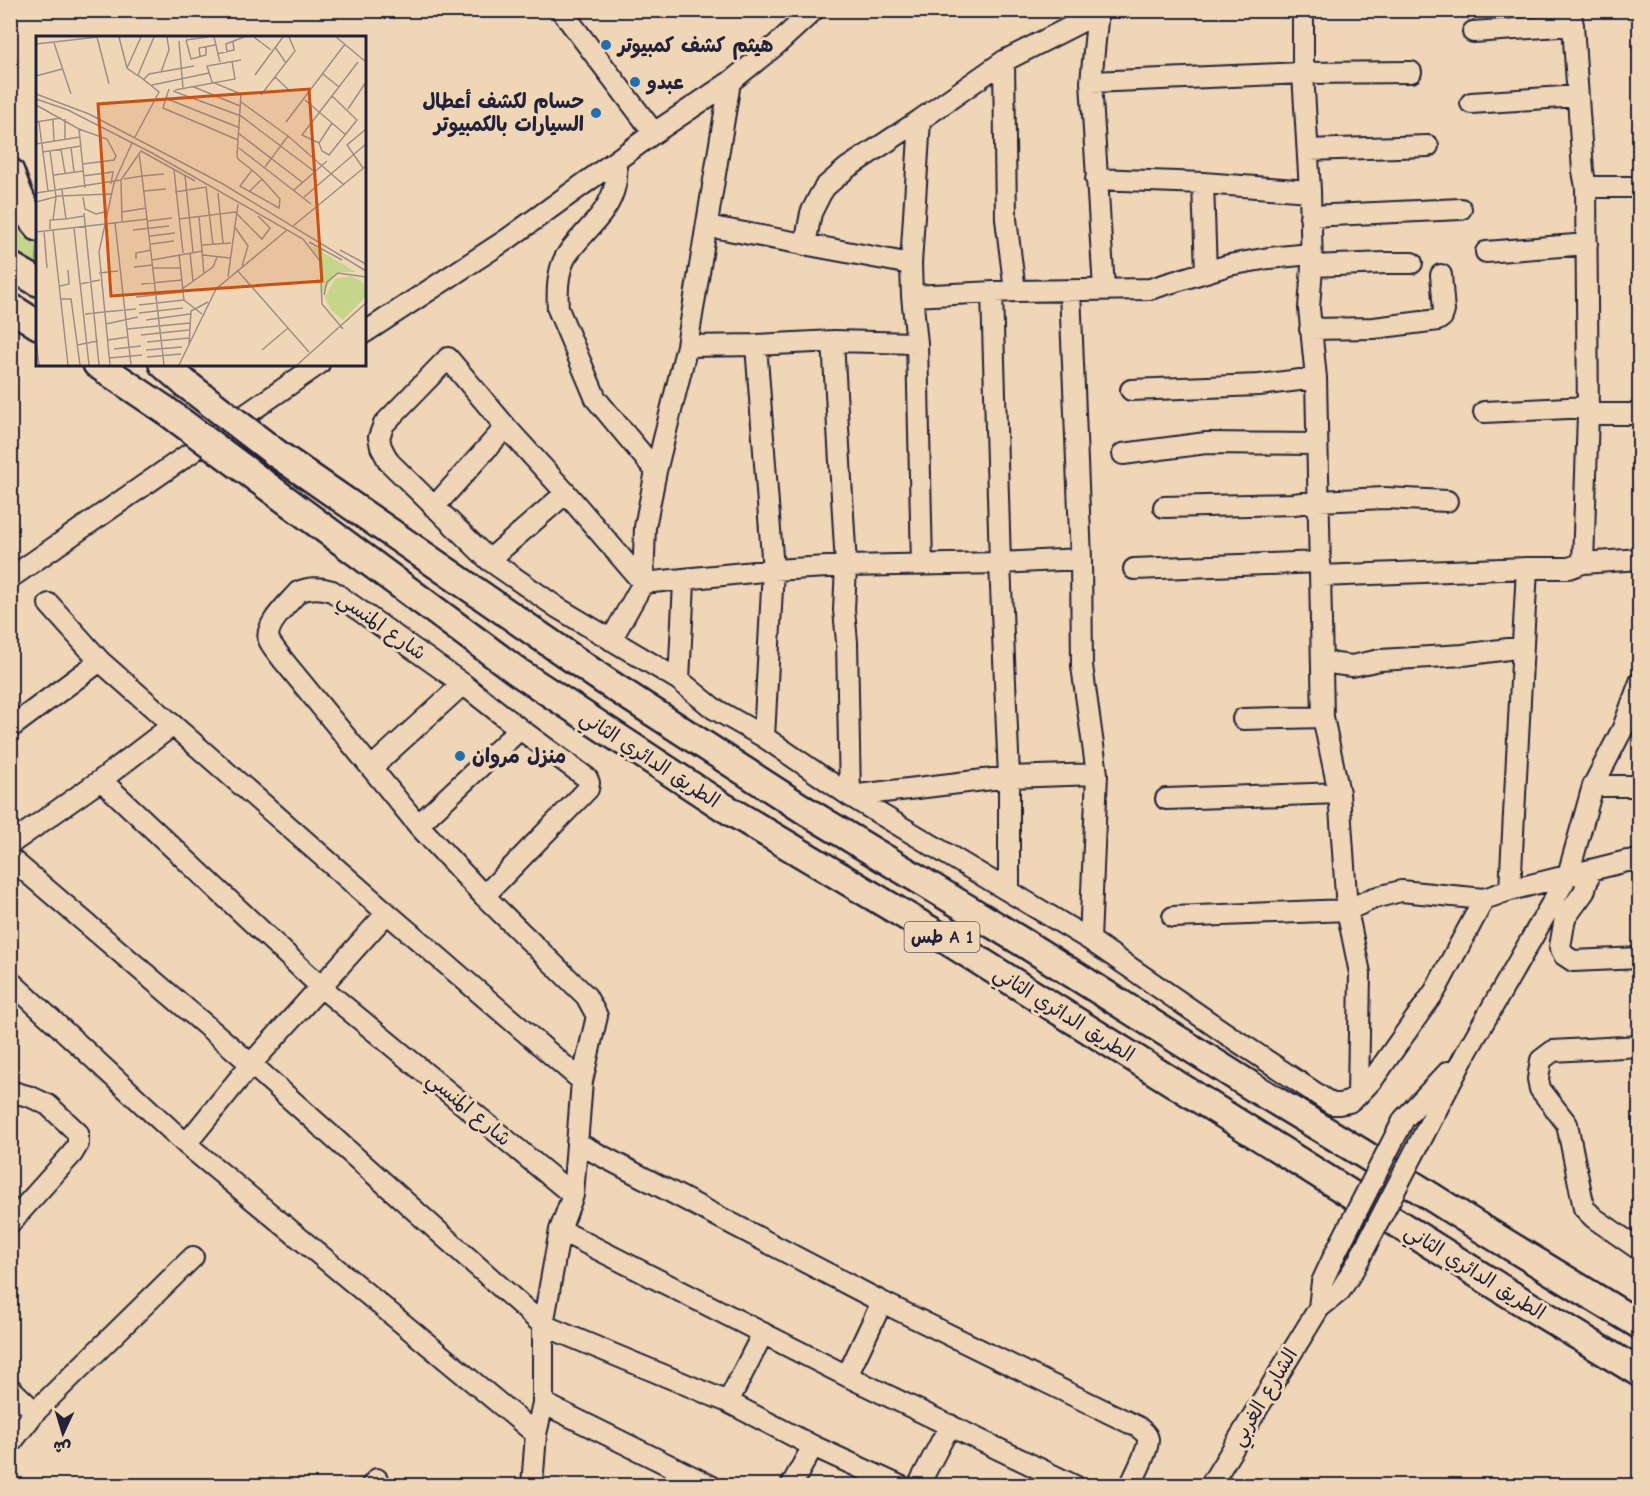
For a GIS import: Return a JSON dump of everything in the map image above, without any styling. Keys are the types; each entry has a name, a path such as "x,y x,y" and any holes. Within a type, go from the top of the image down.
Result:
{"highway":[{"path":"10,172 20,199 36,225"},
{"path":"10,266 36,281"},
{"path":"10,307 27,321"},
{"name":"الطريق الدائري الثاني","path":"100,366 165,410 518,672 722,806 948,941 1510,1295 1640,1373"},
{"name":"الطريق الدائري الثاني","path":"165,366 277,454 605,681 806,811 1640,1324"}],"street":[{"path":"561,10 654,133"},
{"path":"366,332 509,238 654,133 730,82 777,45 814,10"},
{"path":"1303,10 1303,73 1310,191 1309,308 1316,378 1323,717 1339,793 1347,910 1360,973 1358,1095"},
{"path":"805,245 811,213 820,195 825,187 847,168 1004,61 1098,12"},
{"path":"1098,12 1091,82 1104,289"},
{"path":"1473,32 1571,18 1583,171 1587,187 1588,410 1583,563"},
{"path":"1004,61 1006,219 1015,291"},
{"path":"1091,82 1303,73 1411,72"},
{"path":"611,640 643,584 645,527 656,471 687,346 730,82"},
{"path":"1472,103 1578,96"},
{"path":"920,120 911,264 917,343 922,565"},
{"path":"1308,150 1428,146"},
{"path":"615,162 615,188 609,203 564,260 559,279 558,309 596,399 656,471"},
{"path":"1096,179 1203,183 1310,191"},
{"path":"1203,183 1206,272"},
{"path":"1587,187 1640,187"},
{"path":"1310,216 1461,209"},
{"path":"707,226 911,264"},
{"path":"1486,252 1587,244"},
{"path":"912,296 1015,291 1150,289 1229,265 1258,260 1412,263"},
{"path":"1311,329 1374,328 1438,320 1444,311 1441,275"},
{"path":"1070,291 1081,559 1082,666 1097,774 1090,940"},
{"path":"992,293 1009,777 1009,891"},
{"path":"687,346 833,341 917,343"},
{"path":"833,341 846,566 844,610 847,642 850,796"},
{"path":"756,345 773,570 764,737"},
{"path":"643,584 448,358 384,424 380,437 381,447 389,462 489,560 536,593 679,680 713,708 764,737 850,796 1090,940 1332,1104 1349,1102 1373,1079 1435,991 1484,899"},
{"path":"10,578 316,366"},
{"path":"1131,390 1258,385 1316,378"},
{"path":"1484,412 1588,410 1640,414"},
{"path":"434,507 506,427"},
{"path":"1123,454 1206,443 1317,444"},
{"path":"489,560 566,493"},
{"path":"1164,507 1294,504 1385,498 1447,501"},
{"path":"643,584 773,570 846,566 1000,564 1081,559"},
{"path":"1134,569 1569,568 1583,563 1640,559"},
{"path":"1510,890 1527,568"},
{"path":"679,580 684,583 679,680"},
{"name":"شارع المنسي","path":"484,896 588,787 589,783 585,776 463,684 332,591 318,588 298,592 271,625 269,639 283,660 418,825 484,896 586,996 597,1016 582,1081 573,1195 560,1230 543,1324 543,1403 536,1434 532,1485"},
{"path":"49,604 100,661 582,1081"},
{"path":"1322,660 1352,666 1380,660 1462,655 1523,647"},
{"path":"10,728 100,661"},
{"path":"1319,1308 1340,1291 1354,1267 1466,1053 1568,875 1593,786 1623,728 1640,682"},
{"path":"371,768 463,684"},
{"path":"1243,719 1323,717"},
{"path":"10,844 102,780 173,724"},
{"path":"418,825 520,729"},
{"path":"850,796 1009,777 1097,774"},
{"name":"شارع المنسي","path":"102,780 321,987 573,1195"},
{"path":"1593,786 1640,786"},
{"path":"1166,799 1339,793"},
{"path":"10,858 251,1064 543,1324 728,1402 813,1446 900,1485"},
{"path":"1173,917 1347,910 1374,898 1401,891 1484,899 1568,875 1627,861 1640,861"},
{"path":"1591,870 1584,892 1565,918 1560,947 1564,955 1573,961 1640,958"},
{"path":"186,1144 251,1064 387,913"},
{"path":"10,981 186,1144 536,1434"},
{"path":"1640,1046 1553,1051 1541,1060 1538,1079 1540,1089 1567,1124 1584,1208 1594,1218 1640,1250"},
{"path":"1319,1308 1322,1282 1404,1119 1466,1053"},
{"path":"10,1091 31,1096 48,1105 78,1133 78,1144 72,1154 10,1223"},
{"path":"577,1143 882,1302 1138,1427 1145,1433 1148,1440 1130,1485"},
{"path":"560,1230 847,1376 1075,1485"},
{"path":"10,1444 35,1412 193,1257"},
{"path":"847,1376 882,1302"},
{"name":"الشارع الغربي","path":"1210,1485 1319,1308"},
{"path":"728,1402 763,1333"},
{"path":"10,1388 35,1412"},
{"path":"543,1403 711,1485"},
{"path":"918,1485 950,1425"},
{"path":"790,1485 813,1446"}],"green space":[{"path":"10,202 36,242 36,264 11,248"}],"place":[{"name":"هيثم كشف كمبيوتر","path":"606,45"},
{"name":"عبدو","path":"635,82"},
{"name":"حسام لكشف أعطال السيارات بالكمبيوتر","path":"596,113"},
{"name":"منزل مروان","path":"460,756"}]}
